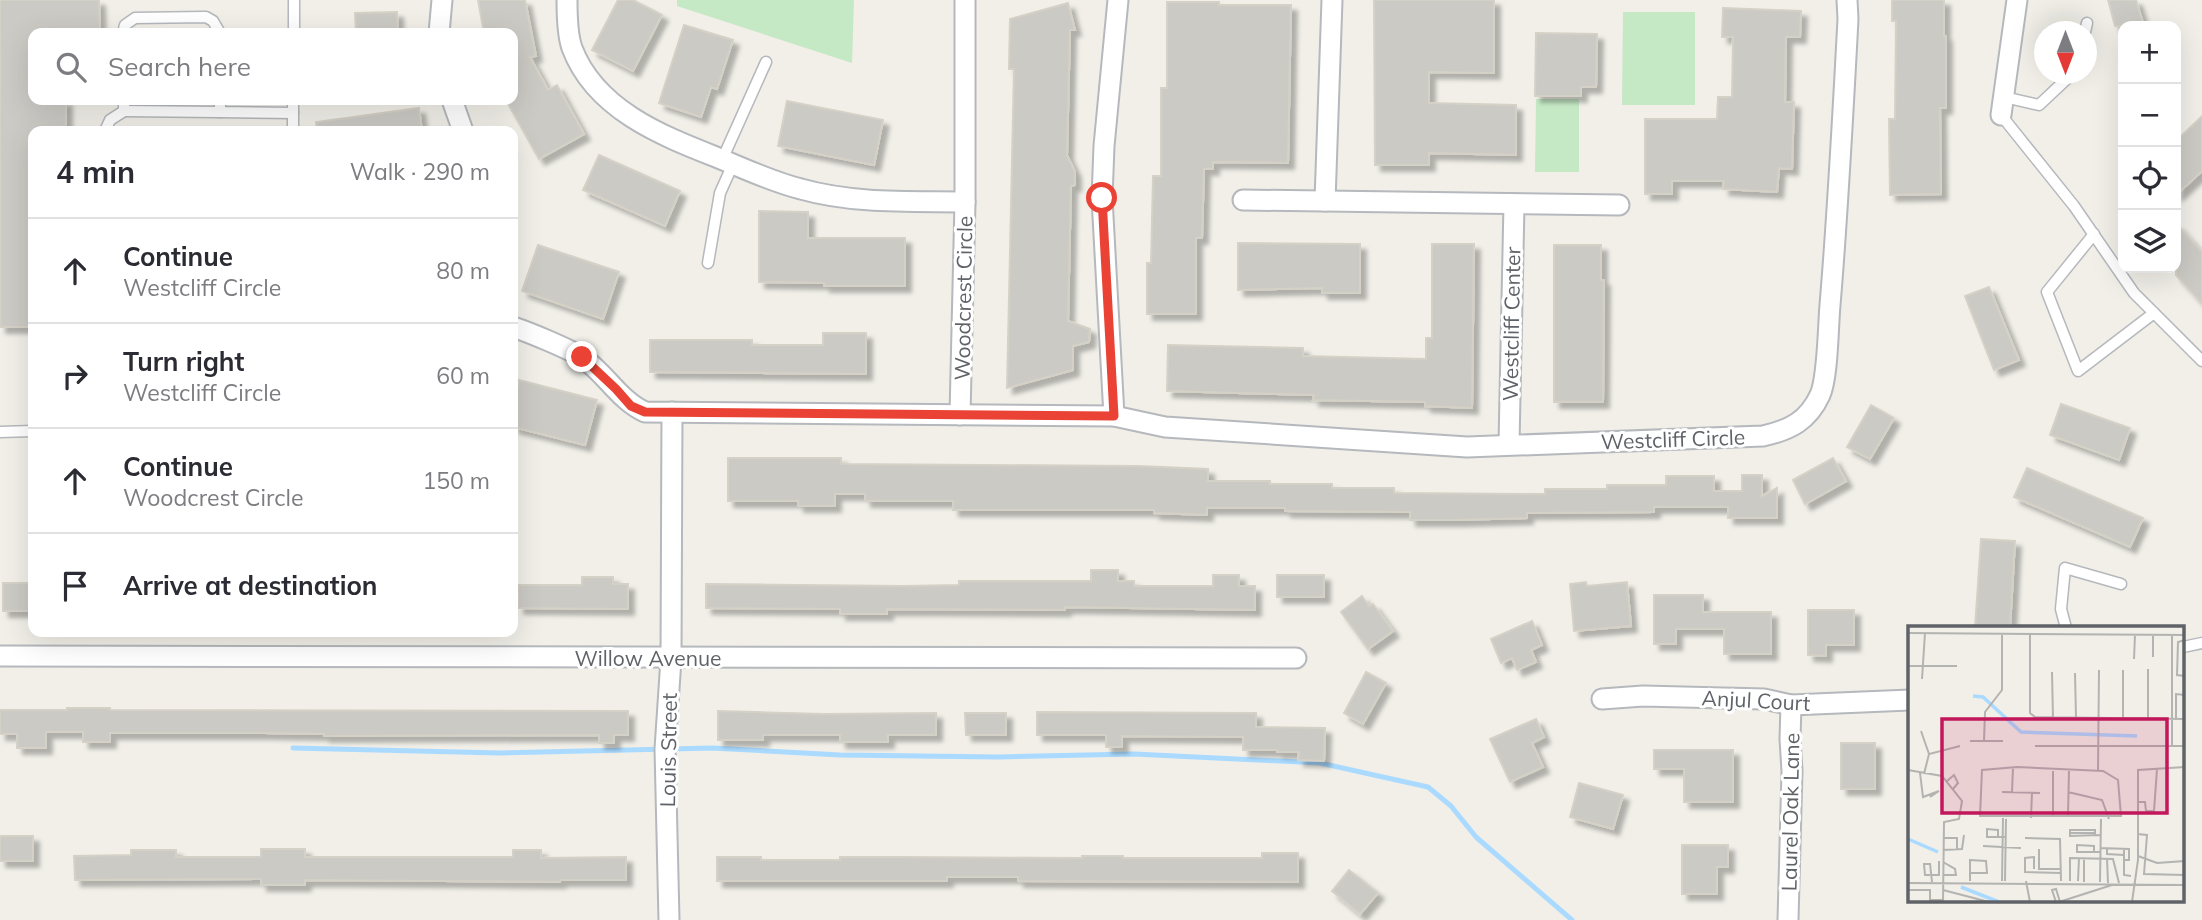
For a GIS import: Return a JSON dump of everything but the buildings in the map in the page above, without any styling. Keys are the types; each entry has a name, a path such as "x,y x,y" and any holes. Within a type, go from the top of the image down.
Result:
{"street":[{"path":"439,28 442,0"},
{"path":"567,0 571,46 585,75 610,101 640,123 669,138 801,190 889,201 965,202"},
{"name":"Woodcrest Circle","path":"960,415 965,202 965,0"},
{"path":"1114,416 1102,198 1104,146 1118,0"},
{"path":"1325,201 1332,0"},
{"name":"Westcliff Circle","path":"960,415 1114,416 1165,427 1467,447 1763,436 1786,431 1805,418 1821,393 1825,365 1838,207 1847,0"},
{"path":"2002,106 2017,0"},
{"path":"454,105 461,126"},
{"path":"1243,200 1619,205"},
{"name":"Westcliff Center","path":"1509,444 1514,204"},
{"path":"518,329 582,357 631,406 645,412 960,415"},
{"name":"Louis Street","path":"669,920 665,749 671,659 672,412"},
{"name":"Willow Avenue","path":"0,656 1296,658"},
{"name":"Anjul Court","path":"1602,699 1657,696 1764,699 1791,705 1908,700"},
{"name":"Laurel Oak Lane","path":"1788,920 1791,705"}],"lane":[{"path":"294,0 294,28"},
{"path":"124,28 135,18 194,17 206,17 217,28"},
{"path":"708,264 727,162 766,62"},
{"path":"2002,106 2039,105 2061,84"},
{"path":"124,105 124,111"},
{"path":"220,105 220,112"},
{"path":"293,105 293,126"},
{"path":"2002,106 2134,293 2202,361"},
{"path":"107,126 110,120 124,111 293,113"},
{"path":"2094,234 2047,292 2078,371 2154,313"},
{"path":"0,432 28,431"},
{"path":"2065,626 2061,609 2065,568 2121,584"},
{"path":"2184,647 2202,643"}],"green space":[{"path":"677,0 854,0 852,63 677,6"},
{"path":"1623,12 1695,12 1695,105 1622,105"},
{"path":"1536,99 1579,99 1579,172 1535,172"}],"waterway":[{"path":"293,748 499,753 712,748 840,755 999,757 1134,754 1320,763 1428,787 1451,806 1476,837 1572,920"}],"route":[{"path":"582,357 631,406 645,412 1114,416 1102,198"}]}
